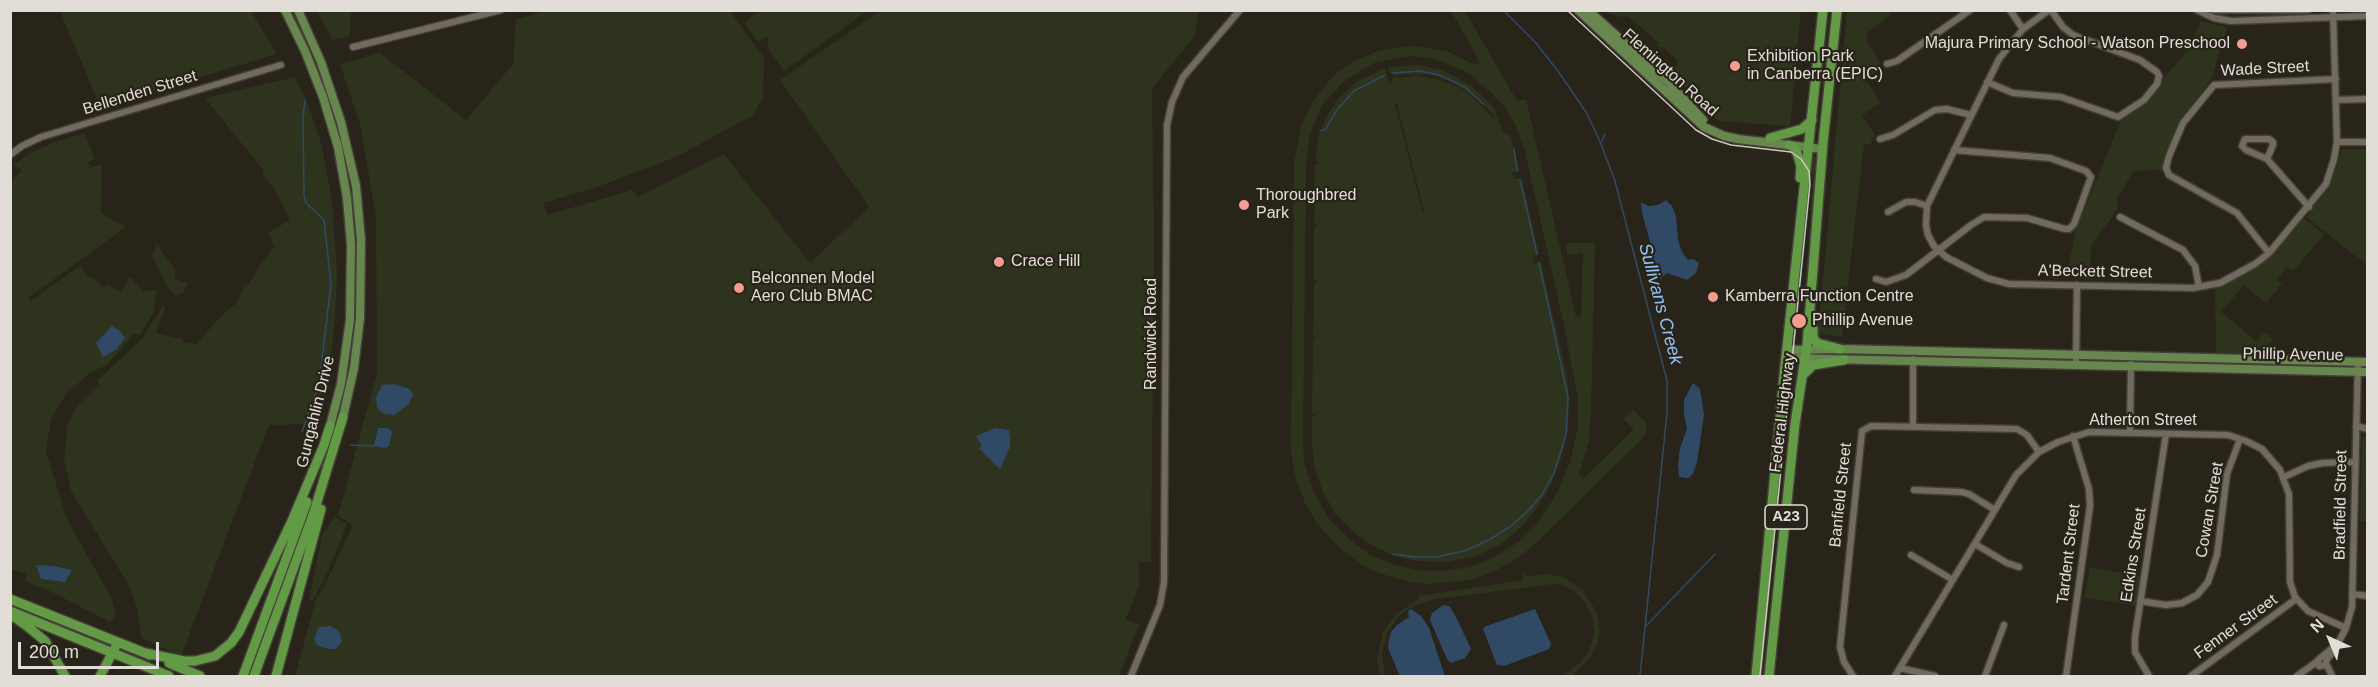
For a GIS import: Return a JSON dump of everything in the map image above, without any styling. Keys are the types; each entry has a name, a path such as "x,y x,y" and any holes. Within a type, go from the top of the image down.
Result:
{"highway":[{"name":"Federal Highway","path":"1756,676 1786,354 1823,10"},
{"name":"Federal Highway","path":"1769,676 1795,424 1803,375 1812,288 1822,146 1837,10"},
{"path":"1770,138 1803,129 1812,120"},
{"path":"1789,145 1795,148 1801,167 1797,210 1801,225"},
{"path":"1812,288 1816,298 1812,332 1814,339 1820,345 1840,350"},
{"path":"1803,375 1813,365 1844,360"},
{"name":"Gungahlin Drive","path":"255,676 314,512 343,417"},
{"path":"276,676 333,464 343,417"},
{"name":"Gungahlin Drive","path":"243,676 307,502 330,426"},
{"path":"145,652 195,662 214,656 231,643 239,632 292,521 324,445"},
{"path":"10,599 200,676"},
{"path":"10,613 112,651 169,676"},
{"path":"10,613 45,642 65,676"},
{"path":"100,676 112,651 119,645 128,645"}],"main road":[{"name":"Gungahlin Drive","path":"285,10 305,51 323,97 338,147 347,198 351,246 350,320 341,384 330,426"},
{"name":"Gungahlin Drive","path":"298,10 321,62 341,122 356,186 362,240 360,318 354,368 343,417"},
{"name":"Flemington Road","path":"1578,10 1704,127 1724,136 1738,139 1822,146"},
{"name":"Flemington Road","path":"1588,10 1669,83 1706,122 1720,130 1740,136 1770,138 1809,145"},
{"name":"Phillip Avenue","path":"1786,354 1840,350 1913,357"},
{"name":"Phillip Avenue","path":"1805,354 1844,360 1913,357 2076,360 2357,367 2367,372"},
{"name":"Phillip Avenue","path":"2357,367 2367,362"}],"street":[{"path":"353,47 501,10"},
{"name":"Randwick Road","path":"1131,676 1160,605 1164,582 1167,125 1172,102 1183,77 1240,10"},
{"path":"1887,64 1897,61 1970,10"},
{"path":"2010,10 2023,29"},
{"path":"1938,250 1928,235 1927,206 1998,59 2023,29 2050,10 2063,27 2073,35 2140,60 2159,76 2157,84 2144,100 2118,117 2061,97 2017,94 1987,82"},
{"path":"2197,10 2214,18 2231,21 2333,14 2367,16"},
{"path":"2213,10 2308,10"},
{"name":"A'Beckett Street","path":"1938,250 1946,257 1999,282 2199,287 2220,283 2255,264 2269,253 2309,207 2326,184 2334,159 2337,142 2333,14"},
{"name":"Bellenden Street","path":"10,155 41,137 281,65"},
{"name":"Wade Street","path":"2269,253 2237,213 2169,175 2166,168 2169,156 2183,123 2214,85 2336,79"},
{"path":"2336,100 2367,99"},
{"path":"1880,139 1893,135 1935,110 1947,109 1971,115"},
{"path":"2267,159 2273,142 2269,139 2245,139 2242,146 2267,159 2309,207"},
{"path":"2337,142 2367,142"},
{"path":"1876,279 1886,282 1895,281 1906,275 1971,225 1990,216 2027,218 2069,229 2074,224 2091,177 2086,171 2050,158 1954,150"},
{"path":"1888,212 1906,202 1927,206"},
{"path":"2121,217 2183,250 2195,266 2199,287"},
{"path":"2076,360 2077,285"},
{"path":"1912,427 1913,357"},
{"path":"2130,432 2131,362"},
{"name":"Bradfield Street","path":"2297,676 2322,663 2346,628 2351,612 2357,367"},
{"name":"Banfield Street","path":"1853,676 1844,662 1840,647 1862,431 1870,426 2017,429 2027,435 2039,452"},
{"path":"2356,426 2367,429"},
{"name":"Atherton Street","path":"1895,676 2016,475 2039,452 2073,436 2089,432 2228,435 2262,449 2284,477 2290,501 2290,582 2296,599"},
{"name":"Edkins Street","path":"2149,676 2139,660 2134,645 2166,434"},
{"name":"Tardent Street","path":"2066,676 2090,506 2089,489 2073,436"},
{"name":"Cowan Street","path":"2140,601 2166,605 2182,603 2197,595 2208,582 2217,555 2227,474 2240,439"},
{"path":"2284,477 2308,466 2355,462"},
{"path":"1914,490 1961,492 1969,494 1995,510"},
{"path":"1975,544 2007,563 2019,567"},
{"path":"1911,555 1953,580"},
{"path":"2352,594 2367,596"},
{"path":"2296,599 2308,611 2346,628"},
{"name":"Fenner Street","path":"2191,676 2296,599"},
{"path":"1985,676 2004,625"},
{"path":"2302,676 2322,663 2332,676"},
{"path":"1900,668 1935,676"}],"green space":[{"path":"550,10 730,11 764,58 763,98 752,116 676,157 597,187 544,203 547,215 632,190 638,197 724,154 810,263 869,207 780,80 880,11 1198,11 1195,35 1152,89 1154,255 1151,562 1139,562 1139,586 1126,619 1139,625 1119,676 295,676 317,595 320,595 353,525 338,516 377,373 376,216 360,124 340,64 380,53 466,120 513,64 516,19"},
{"path":"761,10 867,11 784,71 769,50 767,36 758,42 744,23"},
{"path":"60,11 251,11 277,54 100,107"},
{"path":"317,11 351,11 350,36 333,40"},
{"path":"1451,11 1465,11 1517,101 1526,99 1576,317 1581,316 1583,253 1567,255 1566,243 1595,243 1589,441 1579,473 1583,479 1634,429 1623,419 1633,410 1646,422 1646,434 1518,558 1493,572 1472,580 1430,584 1410,582 1366,567 1344,552 1317,524 1305,503 1295,476 1291,450 1294,162 1301,126 1312,103 1333,76 1355,60 1381,50 1412,46 1447,51 1475,65 1480,62","holes":["1409,56 1435,59 1467,72 1495,96 1507,110 1517,128 1525,152 1578,398 1578,428 1570,462 1558,491 1538,523 1520,541 1493,558 1471,567 1441,571 1418,570 1395,565 1372,556 1349,539 1330,520 1314,493 1305,465 1303,446 1306,165 1309,137 1322,105 1345,80 1374,63"]},
{"name":"Exhibition Park in Canberra (EPIC)","path":"1602,11 1801,11 1790,126 1719,121 1671,74 1678,61 1663,47 1661,49 1657,45 1658,42 1628,16 1620,17"},
{"path":"1847,11 1889,11 1892,14 1868,32 1866,40 1879,61 1879,69 1866,80 1880,102 1862,116 1875,135 1871,140 1872,144 1864,145 1842,336 1818,335"},
{"path":"2201,21 2227,27 2212,78 2178,123 2161,170 2134,171 2117,198 2118,208 2091,246 2090,279 2066,278 2076,229 2121,120 2149,101 2164,78 2189,49"},
{"path":"1418,65 1442,70 1470,85 1494,107 1502,130 1511,137 1520,171 1512,173 1514,179 1522,179 1539,254 1533,258 1534,264 1541,262 1567,376 1568,430 1550,487 1521,527 1501,544 1476,556 1447,562 1417,561 1394,556 1356,534 1338,516 1324,495 1314,467 1312,446 1312,417 1315,417 1315,414 1312,415 1313,339 1316,337 1313,337 1314,282 1317,282 1314,280 1314,227 1317,227 1317,224 1314,224 1315,164 1318,165 1319,162 1315,161 1318,138 1327,115 1339,98 1356,82 1385,68 1389,84 1393,83 1392,78 1418,76 1458,87 1470,95 1495,120 1494,115 1477,99 1451,81 1429,74 1394,75 1390,74 1388,67","holes":["1395,104 1397,104 1425,215"]},
{"path":"295,77 307,101 321,143 332,199 337,273 329,372 313,424 269,425 181,656 141,638 137,608 129,586 71,491 64,460 67,427 76,407 99,384 98,380 146,335 145,333 164,304 165,309 156,333 196,344 225,312 237,303 244,286 248,284 263,261 261,258 265,260 274,248 269,232 290,220 277,193 263,175 263,170 205,98"},
{"path":"85,133 95,159 88,162 90,168 102,164 101,213 126,227 28,298 31,301 81,265 86,274 104,287 107,284 121,292 130,277 144,291 157,290 153,314 140,334 134,334 107,365 91,372 66,394 51,419 46,451 67,519 112,599 116,615 110,622 50,591 26,582 26,574 11,569 10,182 22,170 13,165 30,153"},
{"path":"2342,149 2367,149 2367,265 2306,217 2331,184"},
{"path":"1811,150 1814,151 1816,159 1811,250 1802,338 1813,180 1810,164"},
{"path":"2303,217 2324,235 2293,271 2287,267 2277,280 2282,284 2266,303 2244,285 2221,312 2256,341 2265,332 2273,339 2270,342 2268,353 2266,356 2216,355 2215,287 2266,259"},
{"path":"157,244 176,271 174,278 187,283 184,291 176,296 167,286 152,255"},
{"path":"1796,369 1799,369 1800,374 1766,676 1763,676"},
{"path":"2368,434 2367,522 2360,521 2362,442 2364,436"},
{"path":"335,517 347,524 327,574 313,601 309,600 322,535"},
{"path":"2090,567 2141,576 2136,605 2084,598"},
{"path":"1522,573 1525,573 1527,577 1548,574 1563,577 1583,590 1596,611 1600,631 1597,644 1591,657 1572,676 1563,676 1581,662 1589,651 1594,635 1593,618 1585,602 1574,591 1562,585 1553,584 1436,599 1416,605 1401,614 1387,633 1382,653 1385,676 1380,676 1377,659 1383,632 1396,614 1420,598 1418,596 1524,580"}],"water":[{"path":"1666,200 1672,206 1676,216 1678,240 1682,252 1688,260 1693,259 1699,263 1696,273 1687,280 1667,273 1660,279 1653,264 1652,248 1641,202 1648,206 1658,205"},
{"path":"112,326 125,338 117,349 103,357 96,343"},
{"path":"1693,383 1700,389 1704,415 1697,462 1693,474 1688,478 1679,477 1678,465 1680,448 1687,429 1684,400"},
{"path":"394,384 410,389 413,395 408,405 394,415 384,414 377,408 376,397 382,385"},
{"path":"378,428 389,428 392,432 389,446 386,448 374,446"},
{"path":"995,428 1009,430 1010,438 1010,447 1000,469 979,448 982,445 976,436"},
{"path":"36,565 72,570 65,582 41,579"},
{"path":"1443,605 1449,606 1455,615 1471,649 1465,658 1451,663 1447,659 1430,620 1432,613"},
{"path":"1411,609 1421,616 1429,628 1445,676 1401,676 1399,674 1388,648 1389,640 1391,632 1397,625 1409,617 1408,611"},
{"path":"1535,609 1551,644 1549,649 1504,666 1497,665 1484,627"},
{"path":"330,626 339,631 342,641 336,649 317,645 314,639 319,627"}],"waterway":[{"name":"Sullivans Creek","path":"1503,10 1536,43 1558,71 1586,112 1599,139 1615,181 1667,381 1667,413 1640,676"},
{"path":"1393,73 1420,71 1439,75 1465,87 1483,104"},
{"path":"1320,131 1326,129 1336,111 1354,91 1385,75"},
{"path":"302,432 319,384 331,284 324,220 306,203 304,196 303,116 305,100"},
{"path":"1602,141 1605,134"},
{"path":"1514,149 1517,170"},
{"path":"1520,180 1537,254"},
{"path":"1393,554 1436,557 1464,551 1489,540 1527,512 1543,493 1554,473 1566,435 1568,397 1539,263"},
{"path":"351,445 374,446"},
{"path":"1645,627 1715,554"}],"tram line":[{"path":"1567,10 1696,130 1712,139 1731,145 1791,152 1801,159 1809,171 1810,184 1760,676"}],"place":[{"name":"Majura Primary School - Watson Preschool","path":"2242,44"},
{"name":"Exhibition Park in Canberra (EPIC)","path":"1735,66"},
{"name":"Thoroughbred Park","path":"1244,205"},
{"name":"Crace Hill","path":"999,262"},
{"name":"Belconnen Model Aero Club BMAC","path":"739,288"},
{"name":"Kamberra Function Centre","path":"1713,297"},
{"name":"Phillip Avenue","path":"1799,321"}]}
